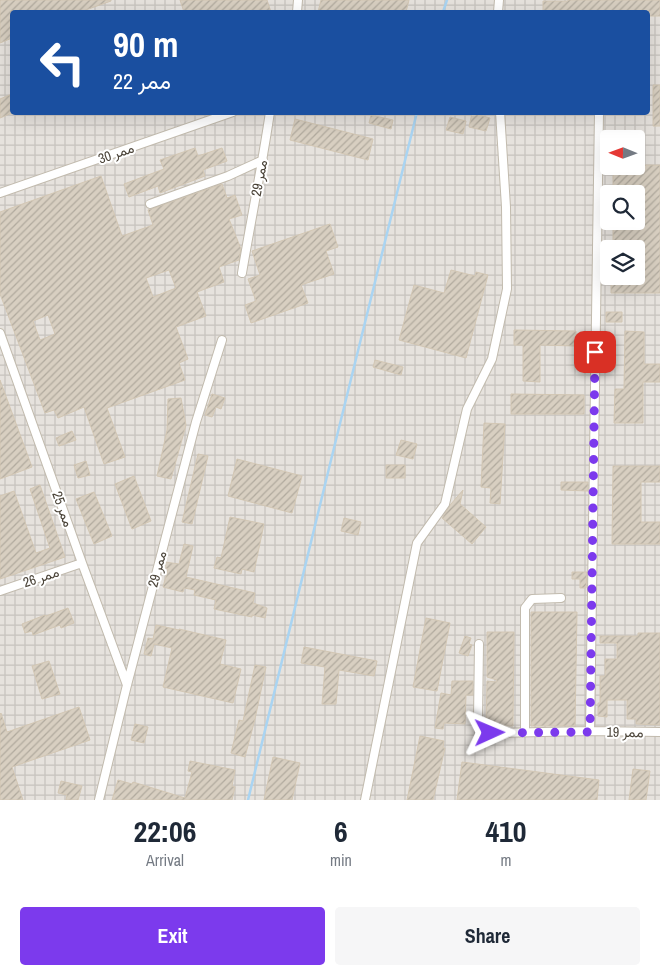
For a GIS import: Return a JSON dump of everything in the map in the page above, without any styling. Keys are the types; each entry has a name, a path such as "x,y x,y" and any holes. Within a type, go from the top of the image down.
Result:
{"lane":[{"name":"ممر 30","path":"0,193 224,115"},
{"name":"ممر 29","path":"242,273 270,115"},
{"path":"365,800 417,543 445,504 467,410 492,359 508,289 506,207 500,115"},
{"path":"590,732 599,115"},
{"path":"150,204 228,176 263,160"},
{"name":"ممر 25","path":"0,333 127,684"},
{"name":"ممر 29","path":"99,800 127,684 196,422 222,340"},
{"name":"ممر 26","path":"0,591 82,564"},
{"path":"525,732 525,608 532,599 561,598"},
{"name":"ممر 19","path":"479,644 478,719 482,730 490,733 660,732"}],"shaded area":[{"path":"0,0 660,0 660,800 0,800"}],"building":[{"path":"0,0 111,0 86,10 10,10 10,39 0,43"},
{"path":"180,0 267,0 270,10 183,10"},
{"path":"321,0 409,0 406,10 318,10"},
{"path":"660,0 660,16 650,16 650,10 543,10 543,1"},
{"path":"653,85 660,85 660,126 653,126"},
{"path":"10,95 10,114 0,118 0,99"},
{"path":"371,115 393,120 391,129 369,123"},
{"path":"472,115 490,118 486,131 469,127"},
{"path":"450,117 466,121 463,134 446,130"},
{"path":"295,119 373,139 368,160 290,140"},
{"path":"195,148 198,156 222,148 227,161 203,170 205,176 160,193 158,186 129,197 124,184 164,169 160,160"},
{"path":"645,165 660,165 660,293 611,293 611,285 645,285 645,240 613,240 613,230 645,230 645,185 613,185 613,175 645,175"},
{"path":"101,176 122,236 153,225 148,210 222,184 227,198 235,195 242,215 229,219 241,249 239,260 219,267 224,282 197,292 206,316 176,327 188,359 179,363 185,380 107,408 125,457 104,464 84,407 58,418 54,410 45,413 0,294 0,212","holes":["169,270 176,288 153,297 146,278","48,315 55,334 40,340 33,321"]},
{"path":"330,224 338,247 326,251 334,274 301,285 308,303 251,323 245,305 256,301 248,279 260,275 252,251"},
{"path":"451,270 475,276 476,272 488,275 466,358 399,340 414,285 444,293"},
{"path":"606,312 622,312 622,322 606,322"},
{"path":"514,330 576,331 576,346 540,345 540,382 523,381 523,345 514,345"},
{"path":"625,331 644,332 644,364 660,364 660,382 643,382 643,423 614,423 615,389 624,389"},
{"path":"375,360 403,367 401,375 373,367"},
{"path":"0,380 32,467 0,479"},
{"path":"212,394 225,398 221,409 216,407 212,417 205,415"},
{"path":"511,394 584,395 584,414 511,414"},
{"path":"181,398 186,425 171,479 157,476 167,430 168,399"},
{"path":"484,423 505,424 500,504 490,503 491,488 481,487"},
{"path":"72,431 76,440 59,446 56,438"},
{"path":"401,440 417,444 413,459 396,455"},
{"path":"198,454 208,456 192,524 182,522"},
{"path":"237,459 302,476 292,513 228,496"},
{"path":"86,461 90,475 78,478 74,465"},
{"path":"386,465 405,465 405,478 386,478"},
{"path":"613,466 660,466 660,482 641,482 641,522 660,522 660,544 612,544"},
{"path":"134,476 151,521 132,529 115,484"},
{"path":"561,482 588,482 588,491 561,490"},
{"path":"40,485 65,557 0,579 0,496 14,491 36,553 50,548 30,489"},
{"path":"463,490 460,504 486,527 472,544 442,518"},
{"path":"94,492 112,536 94,544 76,499"},
{"path":"230,517 264,524 254,572 242,569 241,574 214,568 217,557 221,558"},
{"path":"344,518 361,522 358,535 341,531"},
{"path":"184,544 193,546 186,577 255,593 253,603 267,608 265,618 214,609 216,600 194,595 195,590 184,588 183,592 163,587 168,569 164,568 165,562 179,564"},
{"path":"572,572 587,572 586,588 580,588 580,579 572,579"},
{"path":"68,608 74,623 61,628 60,625 33,635 32,631 25,633 22,624"},
{"path":"531,612 577,612 575,726 531,726"},
{"path":"426,618 450,623 437,691 413,687"},
{"path":"156,625 226,640 220,664 241,669 233,703 163,687 172,648 154,644 151,656 144,654 148,638 153,639"},
{"path":"487,632 514,632 513,726 486,726 487,681 496,682 497,680 487,677"},
{"path":"638,633 660,633 660,725 636,724 636,719 627,719 627,700 607,700 607,717 598,716 600,676 605,676 605,659 617,659 617,643 600,643 600,636 638,636"},
{"path":"465,636 471,638 469,644 472,645 468,656 459,653"},
{"path":"304,647 377,661 374,676 339,670 336,704 322,704 325,667 301,663"},
{"path":"49,661 60,694 42,699 32,666"},
{"path":"255,665 266,667 245,757 231,753 239,720 243,721"},
{"path":"452,681 473,681 473,695 466,695 465,724 444,723 443,729 435,728 441,693 451,695"},
{"path":"79,707 90,740 12,767 23,800 0,800 0,714 7,732"},
{"path":"135,724 148,727 144,743 131,740"},
{"path":"420,736 444,741 443,748 445,748 433,800 407,800"},
{"path":"273,757 300,763 292,800 264,800"},
{"path":"190,761 235,770 232,786 235,787 232,800 112,800 118,780 132,784 133,782 185,798 192,772 188,771"},
{"path":"462,762 599,780 597,800 457,800"},
{"path":"633,769 650,771 646,800 629,800"},
{"path":"61,781 82,786 78,800 66,800 67,795 58,793"}],"waterway":[{"path":"444,10 447,0"},
{"path":"248,800 416,115"}],"route":[{"path":"490,733 590,732 595,352"}]}
